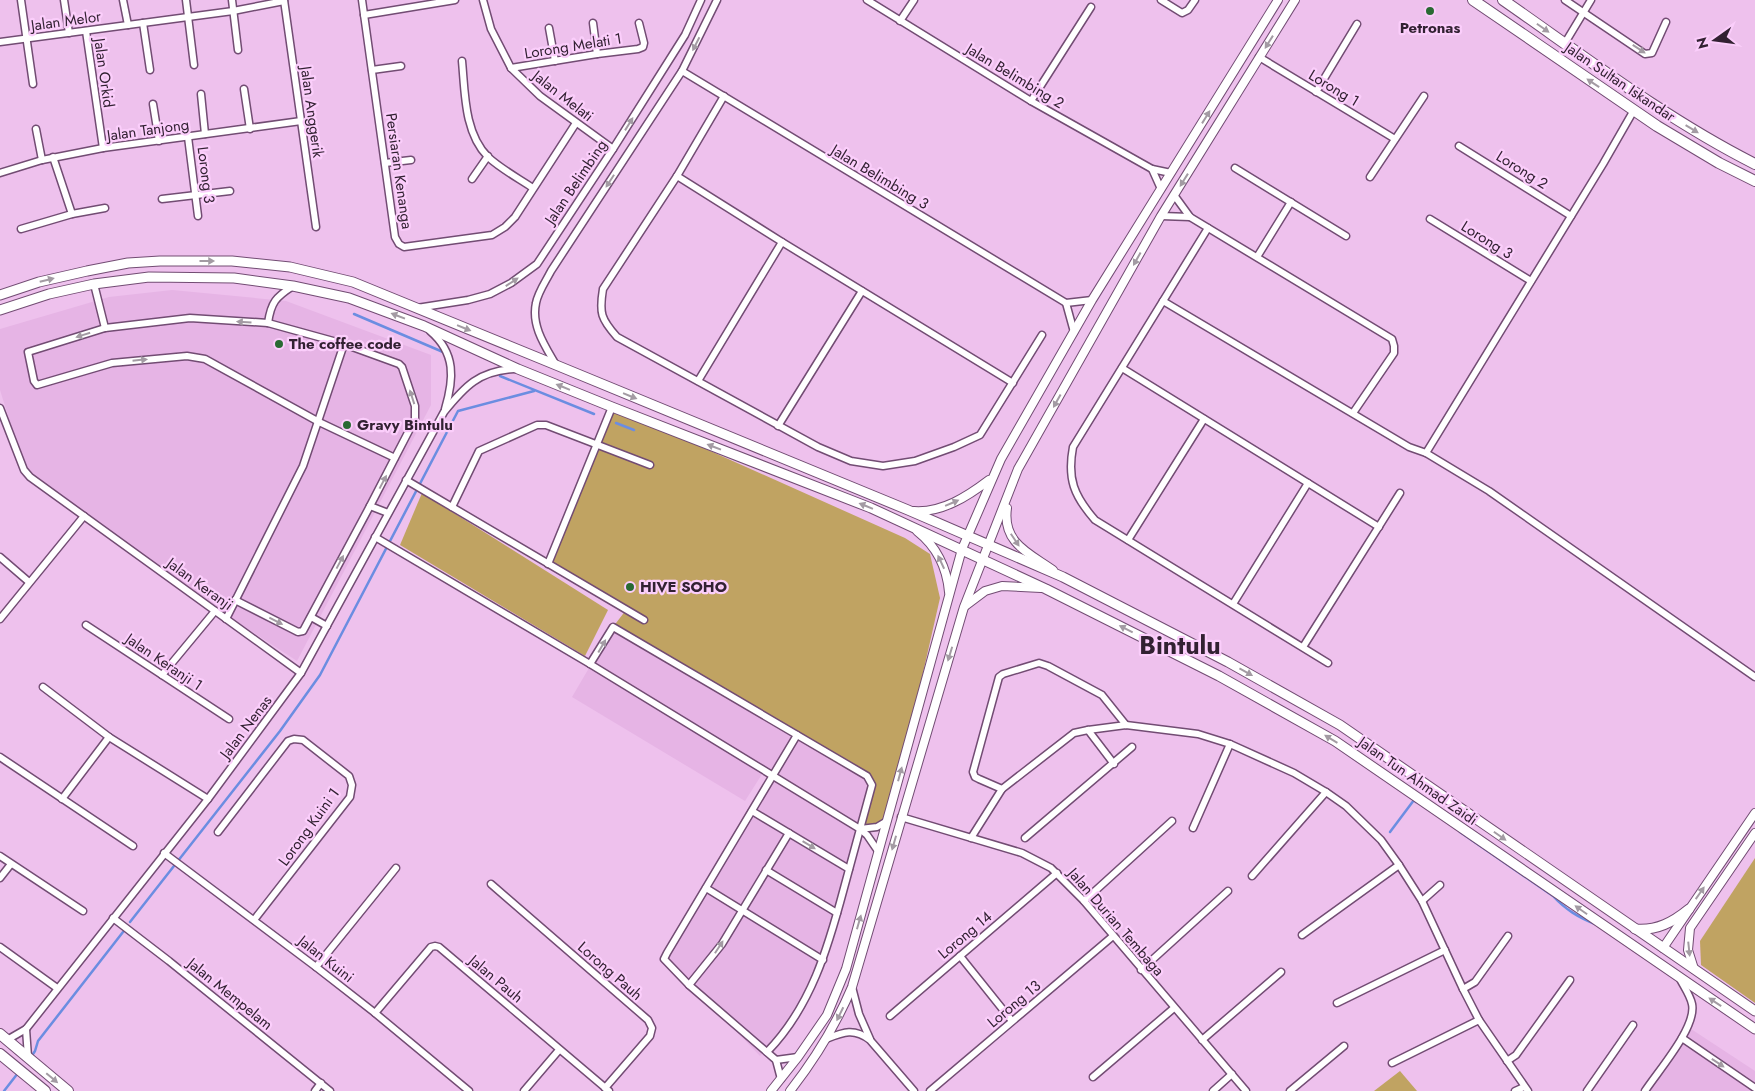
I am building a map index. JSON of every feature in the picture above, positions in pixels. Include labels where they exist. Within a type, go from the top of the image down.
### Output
[{"type":"main road","name":"Jalan Sultan Iskandar","points":[[1473,0],[1634,110],[1719,163],[1755,181]]},
{"type":"main road","name":"Jalan Sultan Iskandar","points":[[1503,0],[1630,90],[1688,127],[1755,164]]},
{"type":"main road","name":"Jalan Tun Ahmad Zaidi","points":[[0,295],[39,282],[87,270],[128,263],[232,261],[290,267],[352,282],[556,365],[908,510],[1063,577],[1228,662],[1340,725],[1755,1011]]},
{"type":"main road","name":"Jalan Tun Ahmad Zaidi","points":[[0,310],[49,294],[94,284],[149,277],[234,278],[294,286],[349,298],[424,326],[612,407],[871,508],[1046,589],[1219,676],[1335,741],[1755,1029]]},
{"type":"main road","points":[[1635,929],[1644,930],[1663,926],[1677,920],[1689,909]]},
{"type":"main road","points":[[3,1037],[68,1091]]},
{"type":"main road","points":[[0,1054],[45,1091]]},
{"type":"street","points":[[21,0],[33,84]]},
{"type":"street","points":[[64,0],[69,33]]},
{"type":"street","points":[[123,0],[128,25]]},
{"type":"street","points":[[186,0],[194,65]]},
{"type":"street","points":[[232,0],[238,50]]},
{"type":"street","name":"Jalan Melor","points":[[0,42],[233,11],[284,0]]},
{"type":"street","name":"Jalan Anggerik","points":[[284,0],[316,228]]},
{"type":"street","name":"Persiaran Kenanga","points":[[362,0],[395,238],[404,247],[492,235],[505,227],[515,217],[576,123]]},
{"type":"street","points":[[364,15],[454,0]]},
{"type":"street","name":"Jalan Melati","points":[[483,0],[491,29],[511,68],[540,96],[613,149]]},
{"type":"street","name":"Jalan Belimbing","points":[[416,308],[468,300],[490,294],[511,283],[537,264],[685,35],[701,0]]},
{"type":"street","name":"Jalan Belimbing","points":[[556,365],[540,338],[536,320],[536,303],[541,291],[551,271],[682,71],[717,0]]},
{"type":"street","name":"Jalan Belimbing 2","points":[[867,0],[1031,101],[1152,169],[1171,173]]},
{"type":"street","points":[[900,21],[914,0]]},
{"type":"street","points":[[1161,0],[1182,13],[1188,10],[1195,0]]},
{"type":"street","points":[[771,1091],[798,1057],[827,1015],[846,969],[962,549],[1000,459],[1092,300],[1278,0]]},
{"type":"street","points":[[790,1091],[803,1075],[826,1038],[839,1016],[852,987],[964,607],[1018,470],[1161,216],[1295,0]]},
{"type":"street","points":[[1565,0],[1645,54],[1652,53],[1666,22]]},
{"type":"street","points":[[1565,43],[1591,0]]},
{"type":"street","points":[[1031,101],[1091,7]]},
{"type":"street","points":[[143,23],[150,70]]},
{"type":"street","points":[[593,23],[597,54]]},
{"type":"street","name":"Lorong Melati 1","points":[[511,68],[638,49],[644,43],[640,23]]},
{"type":"street","points":[[1316,92],[1357,24]]},
{"type":"street","points":[[549,28],[555,61]]},
{"type":"street","name":"Jalan Orkid","points":[[86,31],[103,148]]},
{"type":"street","name":"Lorong 1","points":[[1259,57],[1395,139]]},
{"type":"street","points":[[462,61],[468,112],[471,127],[478,144],[488,156],[533,188]]},
{"type":"street","points":[[372,70],[401,66]]},
{"type":"street","name":"Jalan Belimbing 3","points":[[682,71],[1066,303]]},
{"type":"street","points":[[244,89],[250,128]]},
{"type":"street","points":[[201,94],[205,134]]},
{"type":"street","points":[[724,96],[677,176],[603,289],[600,306],[605,323],[617,337],[818,447],[851,461],[883,466],[915,461],[954,448],[980,435],[1042,335]]},
{"type":"street","points":[[1370,177],[1424,96]]},
{"type":"street","points":[[153,104],[159,141]]},
{"type":"street","points":[[1426,453],[1572,216],[1634,110]]},
{"type":"street","name":"Jalan Tanjong","points":[[0,173],[53,157],[103,148],[301,121]]},
{"type":"street","points":[[36,129],[42,160]]},
{"type":"street","name":"Lorong 3","points":[[188,137],[198,216]]},
{"type":"street","name":"Lorong 2","points":[[1459,146],[1572,216]]},
{"type":"street","points":[[472,179],[488,156]]},
{"type":"street","points":[[53,157],[72,214]]},
{"type":"street","points":[[385,163],[411,160]]},
{"type":"street","points":[[1235,168],[1346,236]]},
{"type":"street","points":[[1152,169],[1161,189]]},
{"type":"street","points":[[677,176],[1013,383]]},
{"type":"street","points":[[162,199],[230,191]]},
{"type":"street","points":[[1174,195],[1190,217],[1392,340],[1394,354],[1353,414]]},
{"type":"street","points":[[1257,257],[1291,202]]},
{"type":"street","points":[[21,229],[72,214],[105,208]]},
{"type":"street","points":[[1161,216],[1190,217]]},
{"type":"street","name":"Lorong 3","points":[[1430,219],[1531,281]]},
{"type":"street","points":[[1208,228],[1073,447],[1070,465],[1073,487],[1083,506],[1095,520],[1328,663]]},
{"type":"street","points":[[698,381],[782,242]]},
{"type":"street","points":[[94,284],[106,328]]},
{"type":"street","points":[[268,323],[270,308],[278,296],[294,286]]},
{"type":"street","points":[[778,426],[862,291]]},
{"type":"street","points":[[1074,332],[1066,303],[1092,300]]},
{"type":"street","points":[[1163,301],[1409,447],[1426,453],[1489,491],[1755,677]]},
{"type":"street","points":[[235,600],[298,632],[303,631],[396,458],[415,419],[416,413],[399,364],[344,344],[268,323],[190,318],[106,328],[28,352],[34,381],[37,384],[43,384],[112,363],[186,356],[205,359],[319,422],[396,458]]},
{"type":"street","name":"Jalan Nenas","points":[[424,326],[439,339],[451,364],[452,388],[444,412]]},
{"type":"street","points":[[226,619],[303,466],[344,344]]},
{"type":"street","name":"Jalan Nenas","points":[[3,1037],[26,1029],[208,799],[302,673],[444,412],[468,383],[500,369],[518,368]]},
{"type":"street","points":[[1122,368],[1379,527]]},
{"type":"street","points":[[548,564],[612,407]]},
{"type":"street","name":"Jalan Keranji","points":[[0,408],[24,470],[30,477],[302,673]]},
{"type":"street","points":[[1128,540],[1204,418]]},
{"type":"street","points":[[452,507],[479,451],[537,425],[546,425],[650,465]]},
{"type":"street","points":[[908,510],[921,512],[942,507],[972,493],[991,479]]},
{"type":"street","points":[[406,480],[644,620]]},
{"type":"street","points":[[1233,604],[1308,483]]},
{"type":"street","points":[[1303,647],[1400,493]]},
{"type":"street","points":[[1009,494],[1005,521],[1013,538],[1023,550],[1063,577]]},
{"type":"street","points":[[370,506],[388,514]]},
{"type":"street","points":[[0,619],[84,516]]},
{"type":"street","points":[[911,525],[935,550],[945,570],[949,590],[946,609]]},
{"type":"street","points":[[375,537],[590,664],[860,829],[867,835],[878,851]]},
{"type":"street","points":[[0,557],[29,582]]},
{"type":"street","points":[[964,607],[985,591],[1002,586],[1046,589]]},
{"type":"street","points":[[162,675],[215,611]]},
{"type":"street","points":[[311,617],[327,626]]},
{"type":"street","name":"Jalan Keranji 1","points":[[86,625],[228,719]]},
{"type":"street","points":[[590,664],[613,627],[867,776],[872,785],[823,960],[809,994],[792,1022],[767,1052]]},
{"type":"street","points":[[1002,789],[975,777],[973,772],[999,677],[1003,674],[1039,664],[1048,666],[1102,695],[1126,725]]},
{"type":"street","points":[[43,687],[109,737],[208,799]]},
{"type":"street","points":[[971,838],[1002,789],[1074,733],[1088,730],[1126,725],[1198,734],[1230,744],[1294,773],[1326,792],[1364,822],[1381,840],[1399,865],[1422,902],[1479,1020],[1526,1089],[1515,1091]]},
{"type":"street","points":[[1088,730],[1114,764]]},
{"type":"street","points":[[781,1079],[776,1060],[689,985],[665,962],[665,957],[797,735]]},
{"type":"street","points":[[62,799],[109,737]]},
{"type":"street","name":"Lorong Kuini 1","points":[[218,832],[288,741],[294,739],[303,740],[348,776],[352,785],[350,797],[254,920]]},
{"type":"street","points":[[1193,828],[1230,744]]},
{"type":"street","points":[[1026,838],[1132,747]]},
{"type":"street","points":[[0,757],[133,846]]},
{"type":"street","points":[[1252,876],[1326,792]]},
{"type":"street","points":[[752,811],[849,869]]},
{"type":"street","points":[[1663,948],[1755,813]]},
{"type":"street","name":"Jalan Durian Tembaga","points":[[901,817],[1022,853],[1057,873],[1084,901],[1246,1091]]},
{"type":"street","points":[[1742,833],[1755,819]]},
{"type":"street","points":[[860,829],[877,826],[887,821]]},
{"type":"street","points":[[1084,901],[1172,821]]},
{"type":"street","points":[[689,985],[715,954],[789,833]]},
{"type":"street","points":[[1694,969],[1688,950],[1690,928],[1755,833]]},
{"type":"street","name":"Jalan Kuini","points":[[164,853],[375,1013],[469,1091]]},
{"type":"street","points":[[0,856],[83,911]]},
{"type":"street","points":[[0,878],[11,864]]},
{"type":"street","points":[[1302,935],[1399,865]]},
{"type":"street","points":[[316,967],[396,868]]},
{"type":"street","points":[[766,870],[837,913]]},
{"type":"street","name":"Lorong 14","points":[[890,1016],[1057,873]]},
{"type":"street","name":"Lorong Pauh","points":[[491,884],[648,1020],[652,1028],[650,1036],[607,1089]]},
{"type":"street","points":[[1422,902],[1440,885]]},
{"type":"street","points":[[706,888],[823,960]]},
{"type":"street","points":[[1142,970],[1228,891]]},
{"type":"street","name":"Jalan Mempelam","points":[[113,918],[170,961],[330,1091]]},
{"type":"street","name":"Lorong 13","points":[[930,1091],[1113,936]]},
{"type":"street","points":[[1463,989],[1474,982],[1508,936]]},
{"type":"street","points":[[0,947],[57,988]]},
{"type":"street","name":"Jalan Pauh","points":[[375,1013],[431,947],[439,947],[607,1089]]},
{"type":"street","points":[[1336,1003],[1445,950]]},
{"type":"street","points":[[960,956],[1012,1021]]},
{"type":"street","points":[[1202,1040],[1281,972]]},
{"type":"street","points":[[1645,1091],[1682,1038],[1692,1020],[1692,1004],[1679,978]]},
{"type":"street","points":[[1507,1061],[1516,1055],[1570,980]]},
{"type":"street","points":[[852,987],[859,1014],[870,1040]]},
{"type":"street","points":[[1093,1077],[1174,1008]]},
{"type":"street","points":[[1392,1063],[1479,1020]]},
{"type":"street","points":[[1587,1091],[1633,1025]]},
{"type":"street","points":[[26,1029],[31,1060]]},
{"type":"street","points":[[826,1038],[855,1031],[863,1034],[914,1091]]},
{"type":"street","points":[[1682,1038],[1755,1088]]},
{"type":"street","points":[[1290,1091],[1344,1046]]},
{"type":"street","points":[[524,1091],[559,1050]]},
{"type":"street","points":[[776,1060],[798,1057]]},
{"type":"street","points":[[1213,1091],[1232,1074]]},
{"type":"street","points":[[314,1091],[321,1083]]},
{"type":"shaded area","points":[[172,290],[286,301],[431,355],[431,405],[297,661],[197,596],[26,473],[0,390],[0,329],[109,297]]},
{"type":"shaded area","points":[[612,407],[905,538],[930,554],[940,598],[900,774],[887,821],[860,829],[870,781],[613,627],[626,610],[548,564]]},
{"type":"shaded area","points":[[422,493],[608,610],[585,656],[400,545]]},
{"type":"shaded area","points":[[613,627],[870,781],[825,957],[792,1022],[760,1056],[665,957],[773,776],[764,771],[745,801],[572,697]]},
{"type":"shaded area","points":[[1755,858],[1755,1003],[1701,965],[1700,941]]},
{"type":"shaded area","points":[[1688,1027],[1755,1071],[1755,1091],[1644,1091]]},
{"type":"shaded area","points":[[1400,1071],[1417,1091],[1374,1091]]},
{"type":"waterway","points":[[354,314],[443,352]]},
{"type":"waterway","points":[[500,376],[594,414]]},
{"type":"waterway","points":[[130,922],[280,731],[320,675],[458,411],[534,391]]},
{"type":"waterway","points":[[616,423],[634,430]]},
{"type":"waterway","points":[[1390,832],[1414,800],[1416,802]]},
{"type":"waterway","points":[[1460,832],[1553,896],[1572,913],[1595,924]]},
{"type":"waterway","points":[[31,1057],[38,1041],[123,932]]},
{"type":"waterway","points":[[4,1091],[18,1073]]},
{"type":"place","name":"Petronas","points":[[1430,11]]},
{"type":"place","name":"The coffee code","points":[[279,344]]},
{"type":"place","name":"Gravy Bintulu","points":[[347,425]]},
{"type":"place","name":"HIVE SOHO","points":[[630,587]]},
{"type":"district","name":"Bintulu","points":[[1180,645]]}]
